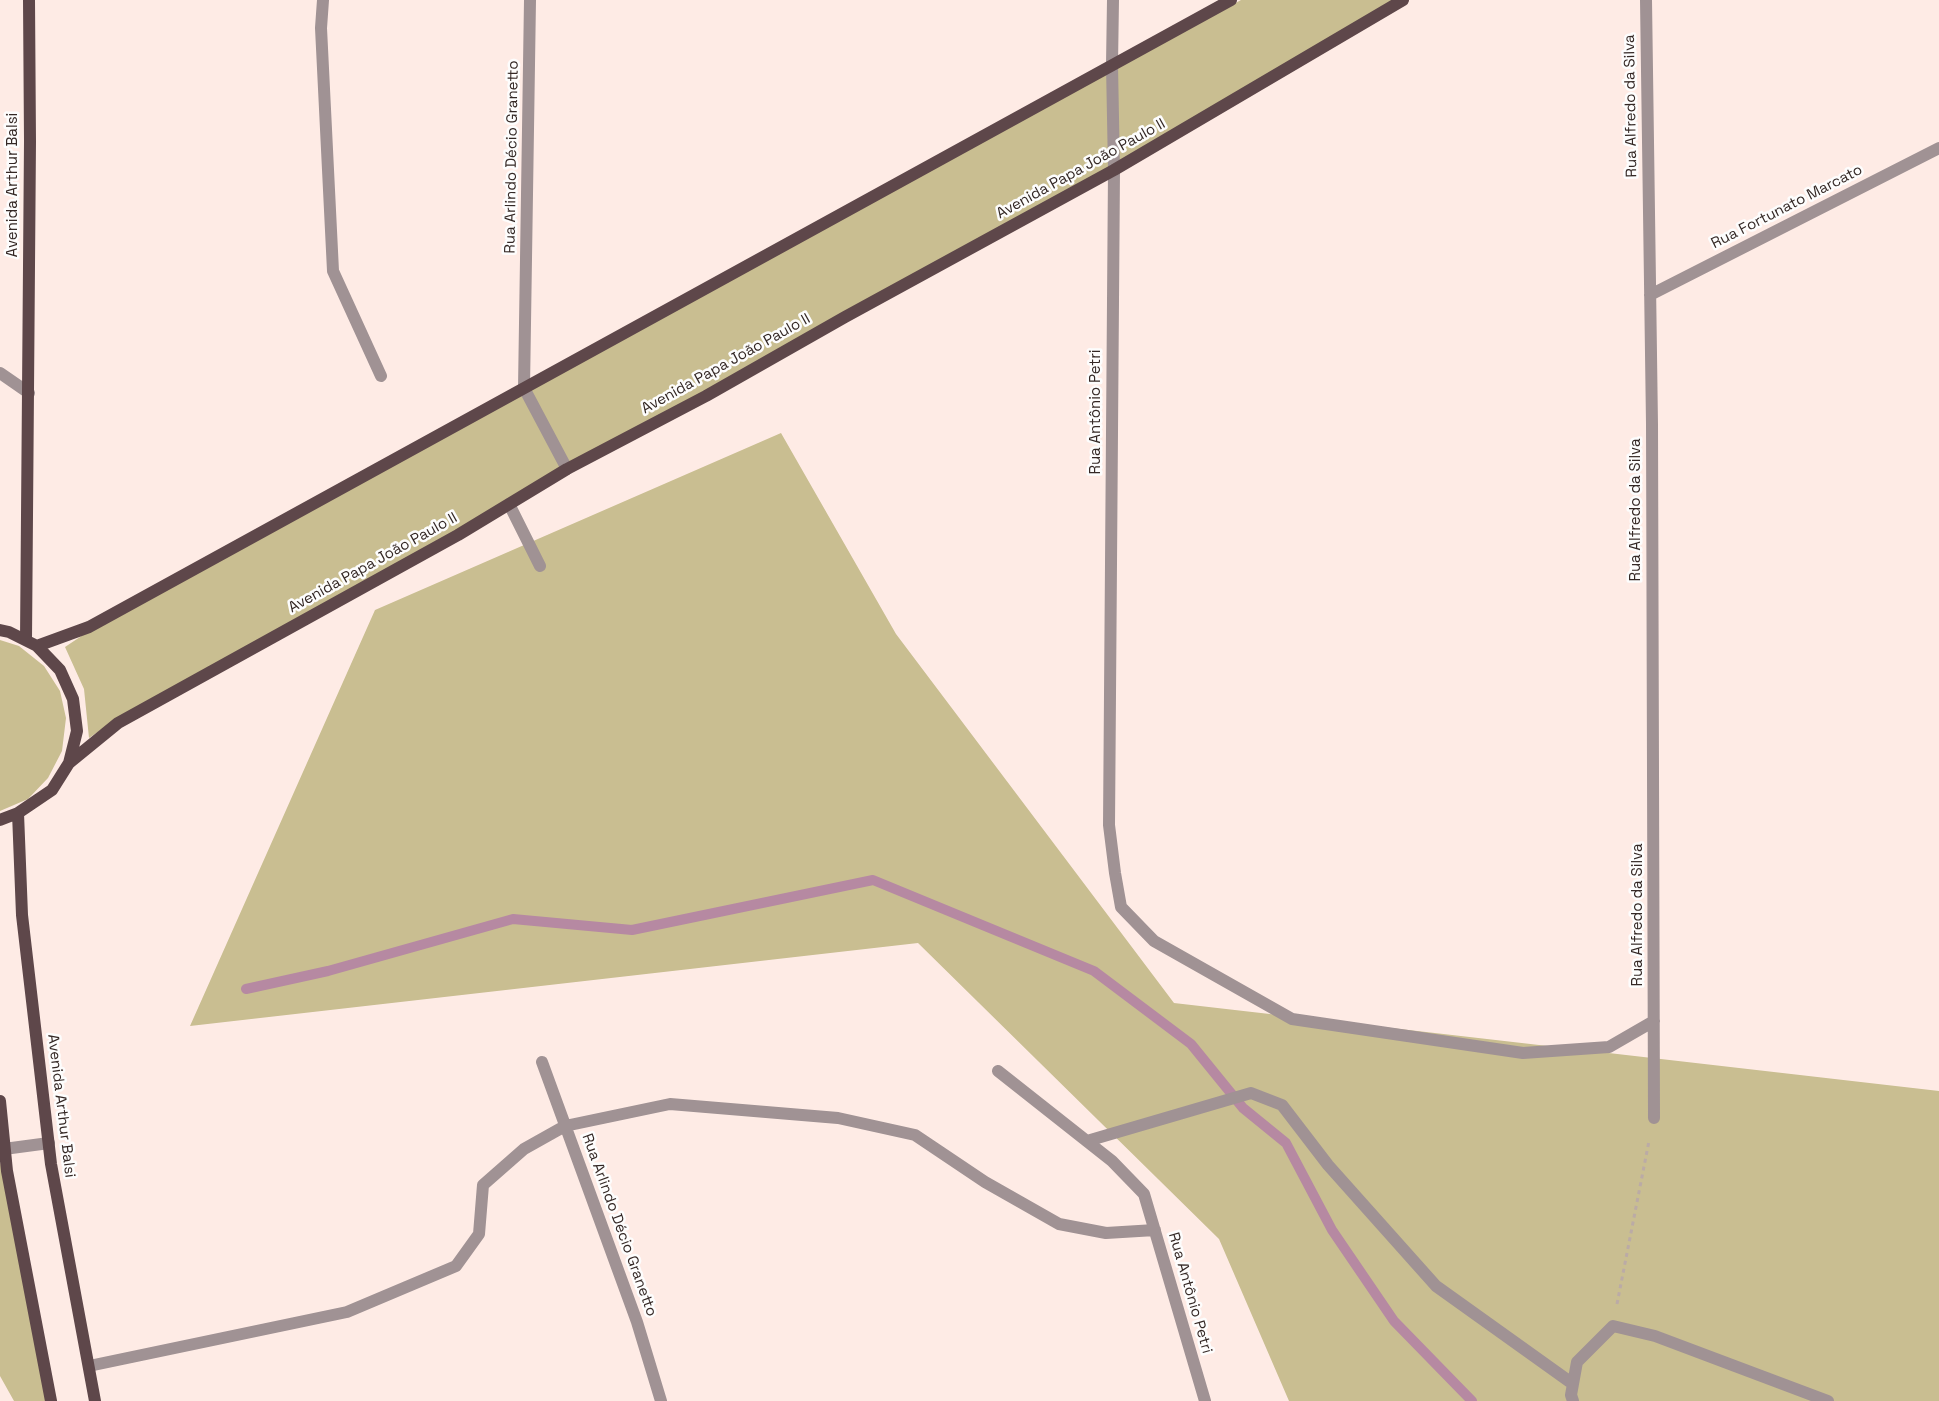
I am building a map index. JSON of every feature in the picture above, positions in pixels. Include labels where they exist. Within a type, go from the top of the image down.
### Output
[{"type":"main road","name":"Avenida Arthur Balsi","points":[[29,0],[28,393],[32,643]]},
{"type":"main road","points":[[32,643],[89,627],[1231,0]]},
{"type":"main road","name":"Avenida Papa João Paulo II","points":[[69,763],[118,723],[458,535],[567,468],[706,396],[844,317],[1114,170],[1403,0]]},
{"type":"main road","points":[[0,630],[32,643],[60,670],[73,699],[77,731],[69,763],[52,790],[18,813],[0,820]]},
{"type":"main road","name":"Avenida Arthur Balsi","points":[[18,813],[22,915],[51,1164],[95,1401]]},
{"type":"main road","points":[[0,1101],[2,1151],[51,1401]]},
{"type":"street","points":[[323,0],[321,28],[333,271],[381,376]]},
{"type":"street","name":"Rua Arlindo Décio Granetto","points":[[524,388],[530,0]]},
{"type":"street","name":"Rua Antônio Petri","points":[[1113,0],[1114,170],[1109,825],[1121,907],[1154,940],[1292,1019],[1523,1053],[1609,1047],[1654,1021]]},
{"type":"street","name":"Rua Alfredo da Silva","points":[[1646,0],[1650,295],[1654,1118]]},
{"type":"street","name":"Rua Fortunato Marcato","points":[[1650,295],[1939,148]]},
{"type":"street","points":[[0,373],[28,393]]},
{"type":"street","points":[[524,388],[567,468]]},
{"type":"street","points":[[509,504],[540,566]]},
{"type":"street","name":"Rua Arlindo Décio Granetto","points":[[542,1062],[637,1322],[661,1401]]},
{"type":"street","points":[[998,1071],[1087,1141],[1252,1093],[1282,1105],[1328,1165],[1436,1286],[1573,1384]]},
{"type":"street","points":[[89,1366],[347,1312],[456,1266],[479,1234],[483,1185],[524,1149],[565,1126],[670,1104],[838,1118],[915,1136],[984,1182],[1059,1224],[1106,1234],[1155,1230]]},
{"type":"street","name":"Rua Antônio Petri","points":[[1087,1141],[1112,1161],[1144,1194],[1205,1401]]},
{"type":"street","points":[[2,1151],[49,1144]]},
{"type":"street","points":[[1573,1401],[1571,1395],[1577,1362],[1613,1326],[1655,1336],[1828,1401]]},
{"type":"path","points":[[1613,1326],[1654,1118]]},
{"type":"shaded area","points":[[1241,0],[1396,0],[1117,164],[1116,69]]},
{"type":"shaded area","points":[[1107,73],[1111,168],[569,465],[529,390]]},
{"type":"shaded area","points":[[522,394],[563,467],[457,530],[115,720],[89,738],[84,689],[65,647],[89,631]]},
{"type":"shaded area","points":[[781,433],[896,634],[1174,1003],[1939,1091],[1939,1401],[1289,1401],[1219,1239],[918,943],[190,1026],[375,610]]},
{"type":"shaded area","points":[[0,640],[19,646],[44,666],[60,691],[66,718],[62,751],[48,778],[28,799],[0,811]]},
{"type":"shaded area","points":[[0,1161],[48,1401],[14,1401],[0,1376]]},
{"type":"waterway","points":[[246,989],[328,971],[513,919],[632,930],[873,880],[1094,971],[1191,1044],[1243,1108],[1286,1143],[1332,1230],[1394,1321],[1472,1401]]}]
